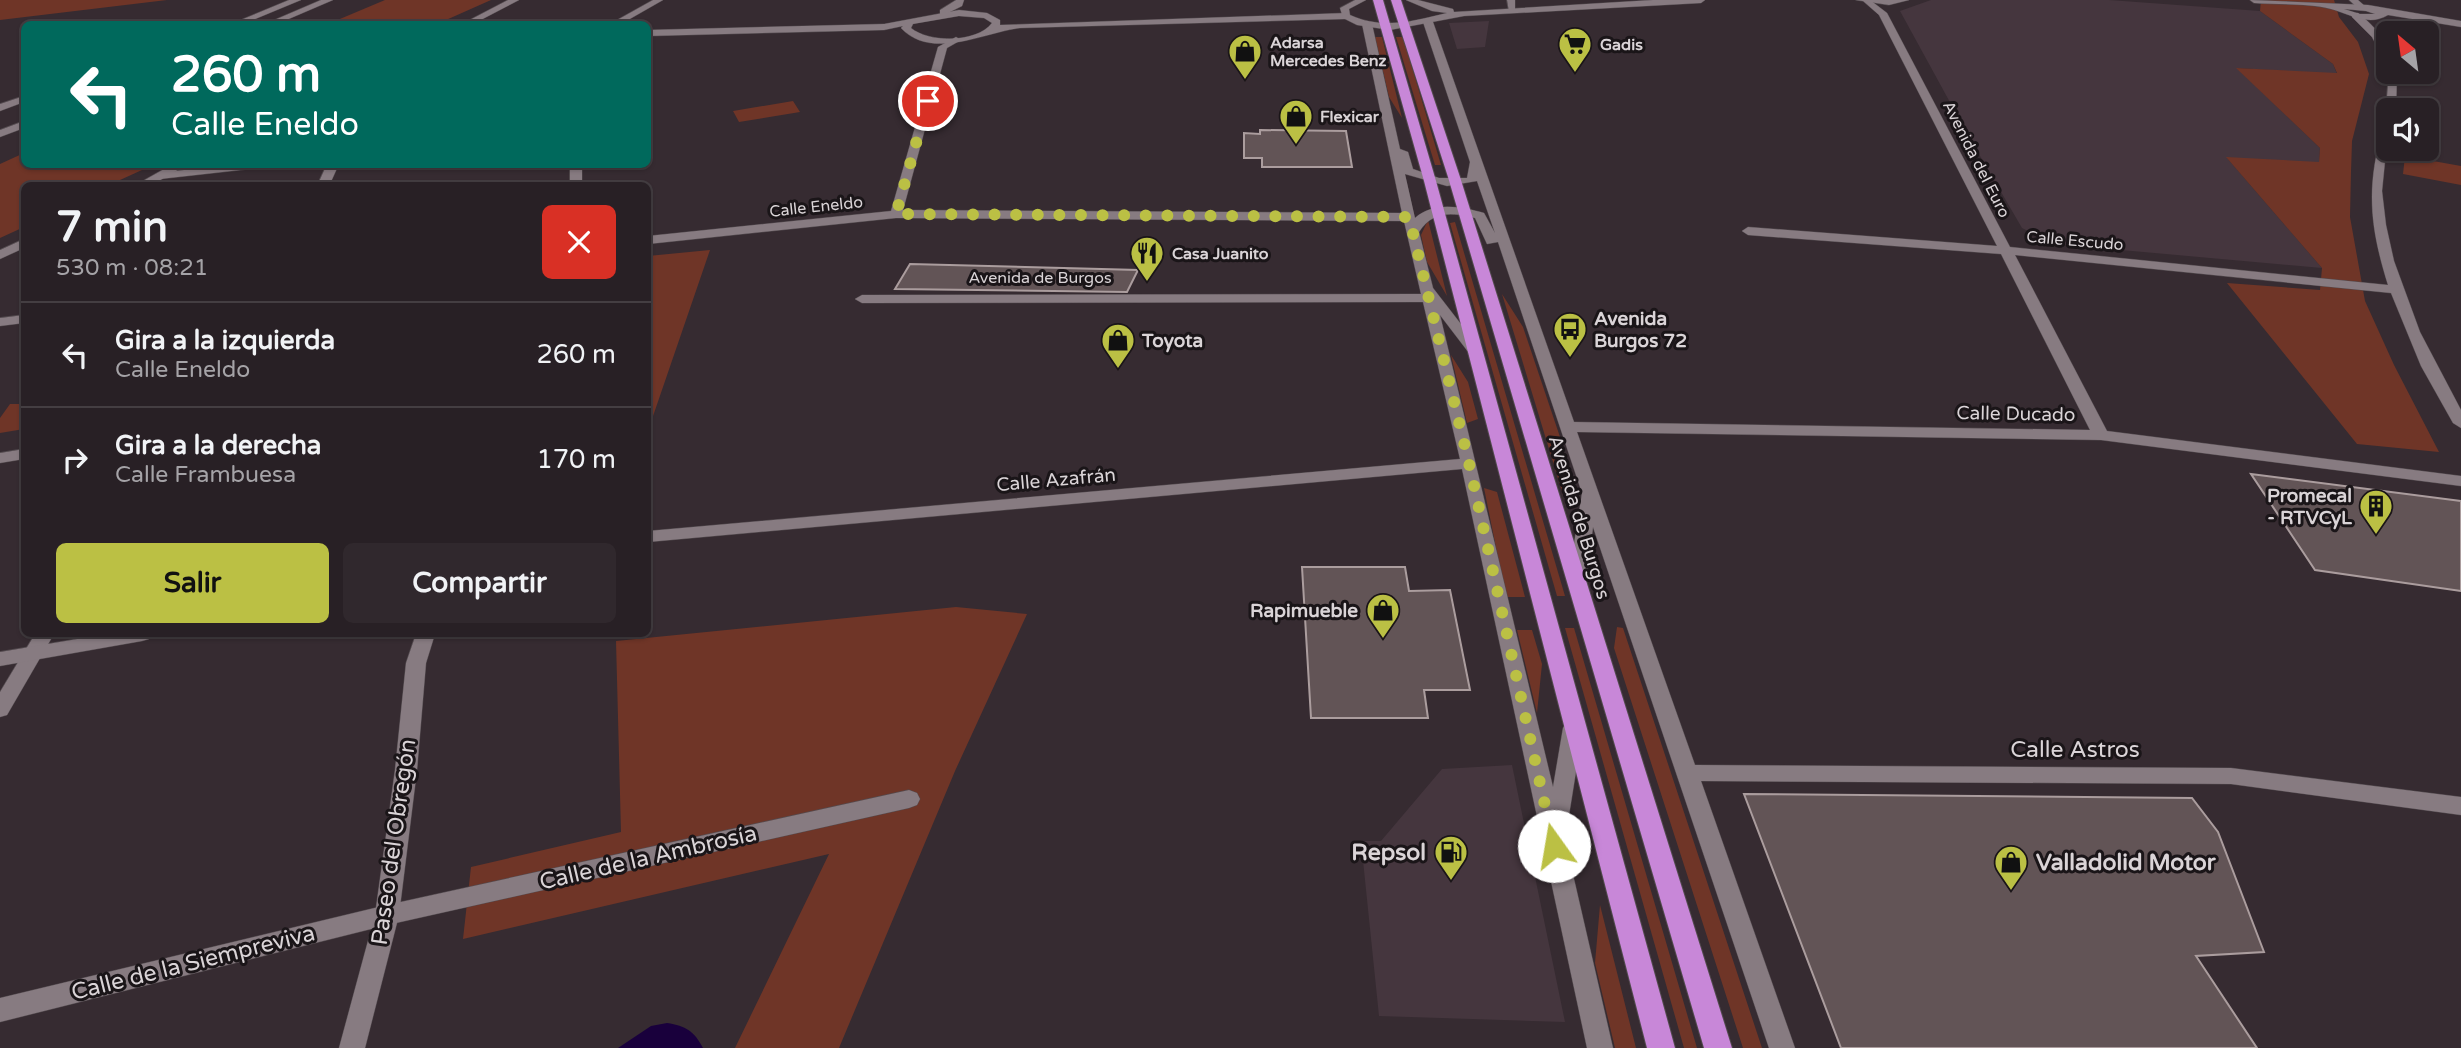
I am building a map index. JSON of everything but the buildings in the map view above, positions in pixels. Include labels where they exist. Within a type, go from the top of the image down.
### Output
[{"type":"highway","points":[[1378,0],[1430,181],[1661,1048]]},
{"type":"highway","name":"Avenida de Burgos","points":[[1396,0],[1457,184],[1718,1048]]},
{"type":"street","points":[[244,21],[297,0]]},
{"type":"street","points":[[278,21],[330,0]]},
{"type":"street","points":[[473,21],[515,0]]},
{"type":"street","points":[[620,21],[659,0]]},
{"type":"street","points":[[1346,16],[1344,8],[1361,0]]},
{"type":"street","points":[[1414,0],[1433,16]]},
{"type":"street","points":[[1511,0],[1512,10]]},
{"type":"street","points":[[908,27],[916,36],[939,43],[982,35],[996,25],[1346,16],[1367,24],[1405,27],[1433,16],[1464,13],[1701,0]]},
{"type":"street","points":[[1860,0],[1885,6],[1905,0]]},
{"type":"street","points":[[2254,0],[2339,9],[2355,6],[2377,21]]},
{"type":"street","points":[[943,12],[960,2],[967,11]]},
{"type":"street","name":"Avenida del Euro","points":[[1885,6],[2101,435]]},
{"type":"street","points":[[2355,6],[2376,18],[2416,17],[2461,24]]},
{"type":"street","points":[[651,33],[908,27],[926,15],[967,11],[985,14],[996,25]]},
{"type":"street","name":"Avenida de Burgos","points":[[1433,16],[1447,81],[1783,1048]]},
{"type":"street","points":[[1367,24],[1600,1048]]},
{"type":"street","points":[[896,214],[939,43]]},
{"type":"street","points":[[1436,120],[1447,115],[1447,81]]},
{"type":"street","points":[[0,108],[21,100]]},
{"type":"street","points":[[1386,116],[1409,171],[1430,181],[1457,184],[1472,180],[1476,162]]},
{"type":"street","points":[[0,134],[21,125]]},
{"type":"street","points":[[2378,161],[2378,201],[2384,244],[2398,290],[2418,346],[2461,423]]},
{"type":"street","points":[[149,182],[175,168]]},
{"type":"street","points":[[160,176],[232,168]]},
{"type":"street","points":[[1411,224],[1438,212],[1465,211],[1480,216],[1505,280],[1522,300]]},
{"type":"street","name":"Calle Eneldo","points":[[651,240],[896,214],[1411,224]]},
{"type":"street","name":"Calle Escudo","points":[[1748,231],[1834,235],[2398,290]]},
{"type":"street","points":[[0,256],[21,245]]},
{"type":"street","points":[[1427,292],[1474,350]]},
{"type":"street","name":"Avenida de Burgos","points":[[862,299],[1427,292]]},
{"type":"street","points":[[0,322],[21,319]]},
{"type":"street","name":"Calle Ducado","points":[[1567,428],[2101,435],[2461,481]]},
{"type":"street","points":[[0,458],[21,454]]},
{"type":"street","name":"Calle Azafrán","points":[[651,537],[1469,463]]},
{"type":"street","points":[[1576,585],[1589,492]]},
{"type":"street","points":[[0,710],[42,637]]},
{"type":"street","points":[[0,659],[125,637]]},
{"type":"street","name":"Paseo del Obregón","points":[[352,1048],[387,915],[406,770],[416,663],[424,637]]},
{"type":"street","points":[[1554,846],[1574,724]]},
{"type":"street","name":"Calle Astros","points":[[1687,773],[2231,776],[2461,806]]},
{"type":"street","name":"Calle de la Ambrosía","points":[[387,915],[909,799]]},
{"type":"street","name":"Calle de la Siempreviva","points":[[0,1010],[387,915]]},
{"type":"shaded area","points":[[0,0],[167,0],[0,20]]},
{"type":"shaded area","points":[[385,0],[491,0],[444,21],[335,21]]},
{"type":"shaded area","points":[[1931,0],[2109,0],[2260,11],[2333,64],[2337,74],[2237,68],[2320,148],[2319,163],[2227,158],[2322,268],[2054,244],[2022,228],[1900,11]]},
{"type":"shaded area","points":[[2261,0],[2334,0],[2339,17],[2358,42],[2369,74],[2352,141],[2350,217],[2365,301],[2394,365],[2439,452],[2357,444],[2227,283],[2320,290],[2322,268],[2226,157],[2319,162],[2320,148],[2236,68],[2337,73],[2333,64],[2260,11]]},
{"type":"shaded area","points":[[1489,21],[1485,47],[1457,49],[1449,23]]},
{"type":"shaded area","points":[[1375,37],[1382,37],[1402,118],[1389,97]]},
{"type":"shaded area","points":[[1396,37],[1403,37],[1441,165],[1435,165]]},
{"type":"shaded area","points":[[793,101],[800,112],[739,122],[733,111]]},
{"type":"shaded area","points":[[21,154],[21,168],[146,168],[116,182],[21,182],[21,228],[0,238],[0,164]]},
{"type":"shaded area","points":[[2404,161],[2433,161],[2461,166],[2461,185],[2403,174]]},
{"type":"shaded area","points":[[1428,220],[1447,296],[1427,262],[1421,235]]},
{"type":"shaded area","points":[[1455,222],[1565,596],[1557,596],[1450,223]]},
{"type":"shaded area","points":[[710,250],[651,420],[651,256]]},
{"type":"shaded area","points":[[1502,294],[1523,327],[1560,437],[1563,495]]},
{"type":"shaded area","points":[[1451,355],[1468,382],[1478,419],[1467,423]]},
{"type":"shaded area","points":[[10,404],[21,404],[21,430],[0,433],[0,418]]},
{"type":"shaded area","points":[[1484,488],[1497,492],[1525,597],[1506,597]]},
{"type":"shaded area","points":[[956,607],[1027,614],[955,771],[839,1048],[735,1048],[829,854],[463,939],[471,867],[621,832],[616,641]]},
{"type":"shaded area","points":[[1617,627],[1623,628],[1762,1048],[1743,1048],[1614,648]]},
{"type":"shaded area","points":[[1565,628],[1574,628],[1697,1048],[1684,1048]]},
{"type":"shaded area","points":[[1517,630],[1532,630],[1542,664],[1537,713]]},
{"type":"shaded area","name":"Repsol","points":[[1512,765],[1565,1022],[1379,1016],[1361,841],[1381,841],[1442,769]]},
{"type":"shaded area","points":[[1600,905],[1636,1048],[1615,1048],[1595,963]]},
{"type":"shaded area","points":[[667,1023],[689,1030],[703,1048],[618,1048],[651,1026]]},
{"type":"place","name":"Gadis","points":[[1575,74]]},
{"type":"place","name":"Adarsa Mercedes Benz","points":[[1245,81]]},
{"type":"place","name":"Flexicar","points":[[1296,146]]},
{"type":"place","name":"Casa Juanito","points":[[1147,283]]},
{"type":"place","name":"Avenida Burgos 72","points":[[1570,359]]},
{"type":"place","name":"Toyota","points":[[1118,370]]},
{"type":"place","name":"Promecal - RTVCyL","points":[[2376,536]]},
{"type":"place","name":"Rapimueble","points":[[1383,640]]},
{"type":"place","name":"Repsol","points":[[1451,882]]},
{"type":"place","name":"Valladolid Motor","points":[[2011,892]]},
{"type":"route","points":[[928,101],[896,214],[1409,217],[1469,463],[1554,846]]}]
